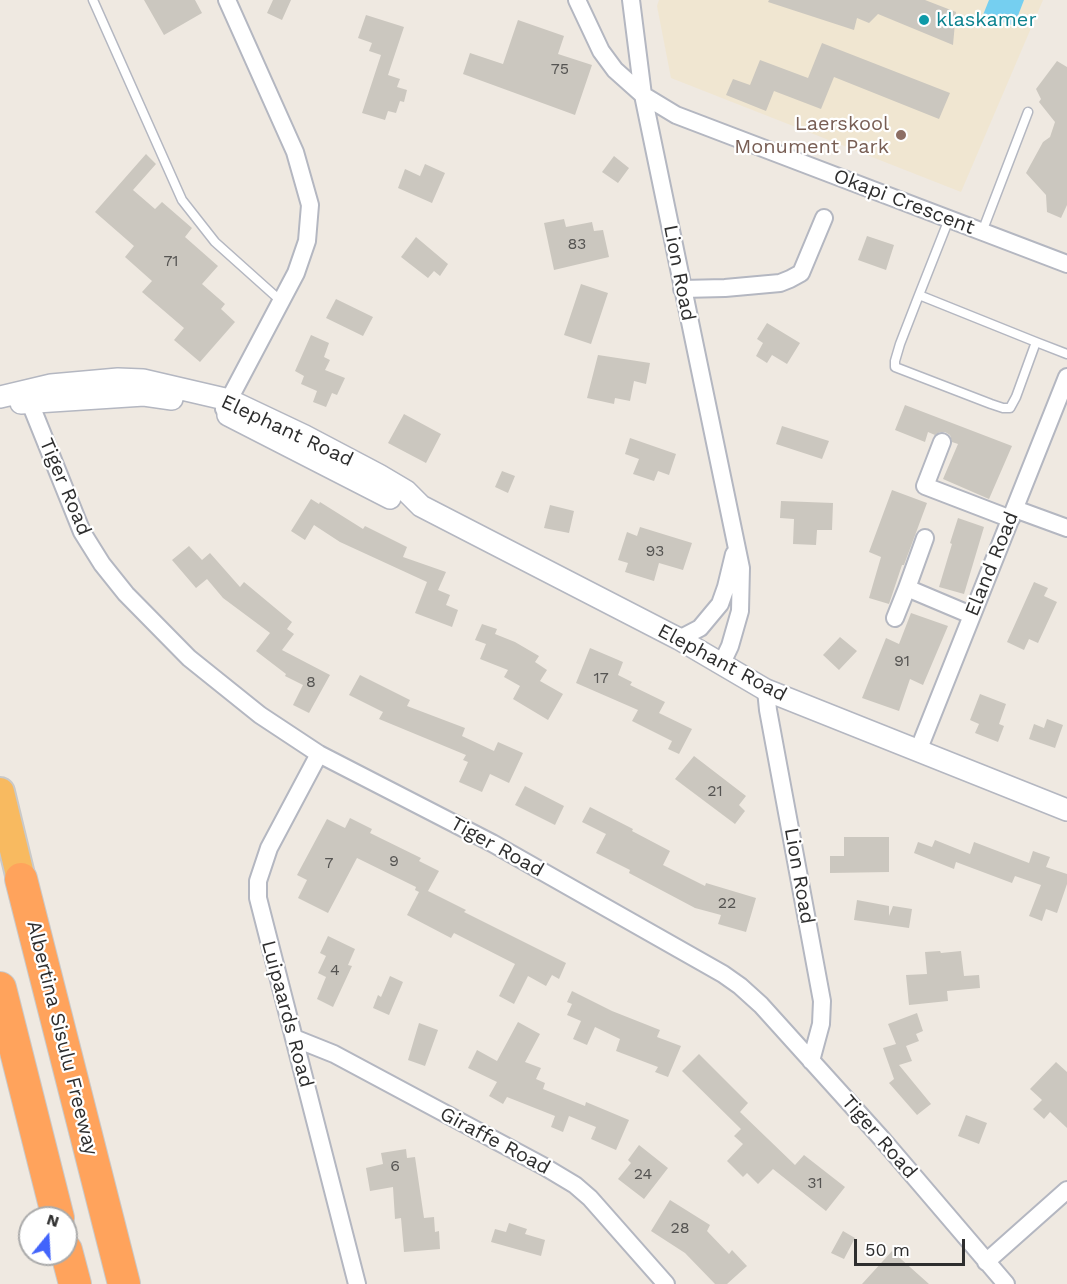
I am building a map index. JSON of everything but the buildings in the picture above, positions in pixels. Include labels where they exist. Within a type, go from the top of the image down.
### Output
[{"type":"highway","name":"Albertina Sisulu Freeway","points":[[0,792],[124,1284]]},
{"type":"highway","points":[[0,988],[55,1206]]},
{"type":"highway","points":[[70,1266],[75,1284]]},
{"type":"street","points":[[225,406],[296,273],[307,242],[310,205],[291,141],[226,0]]},
{"type":"street","name":"Okapi Crescent","points":[[577,0],[601,51],[615,70],[643,95],[676,115],[1067,264]]},
{"type":"street","name":"Lion Road","points":[[631,0],[643,95],[741,568],[741,600],[730,646],[722,663]]},
{"type":"street","points":[[682,289],[780,283],[790,279],[801,273],[824,218]]},
{"type":"street","name":"Eland Road","points":[[918,751],[1067,377]]},
{"type":"street","name":"Elephant Road","points":[[0,397],[144,395],[225,406],[375,482],[404,504],[421,506],[679,639],[766,690],[1067,810]]},
{"type":"street","name":"Elephant Road","points":[[0,408],[27,396]]},
{"type":"street","name":"Tiger Road","points":[[27,396],[82,532],[102,564],[126,594],[189,658],[260,715],[319,754],[492,843],[723,974],[752,995],[882,1139],[1006,1284]]},
{"type":"street","points":[[942,442],[925,486],[1013,514],[1067,528]]},
{"type":"street","points":[[895,618],[925,538]]},
{"type":"street","name":"Lion Road","points":[[679,639],[700,628],[720,604],[736,544]]},
{"type":"street","points":[[907,588],[971,615]]},
{"type":"street","name":"Lion Road","points":[[766,690],[822,1002],[821,1024],[811,1061]]},
{"type":"street","name":"Luipaards Road","points":[[319,754],[269,848],[258,881],[258,897],[357,1284]]},
{"type":"street","name":"Giraffe Road","points":[[294,1038],[334,1054],[575,1185],[590,1198],[666,1284]]},
{"type":"street","points":[[986,1262],[1067,1190]]},
{"type":"lane","points":[[93,0],[182,200],[215,242],[282,303]]},
{"type":"lane","points":[[982,231],[1028,112]]},
{"type":"lane","points":[[949,219],[919,295],[895,361],[895,367],[997,406],[1010,408],[1016,398],[1036,342]]},
{"type":"lane","points":[[919,295],[1067,354]]},
{"type":"shaded area","name":"Laerskool Monument Park","points":[[659,0],[1043,0],[961,192],[671,78],[657,6]]},
{"type":"water","points":[[989,0],[1024,0],[1014,26],[983,15]]},
{"type":"place","name":"klaskamer","points":[[924,20]]},
{"type":"place","name":"Laerskool Monument Park","points":[[901,135]]}]
